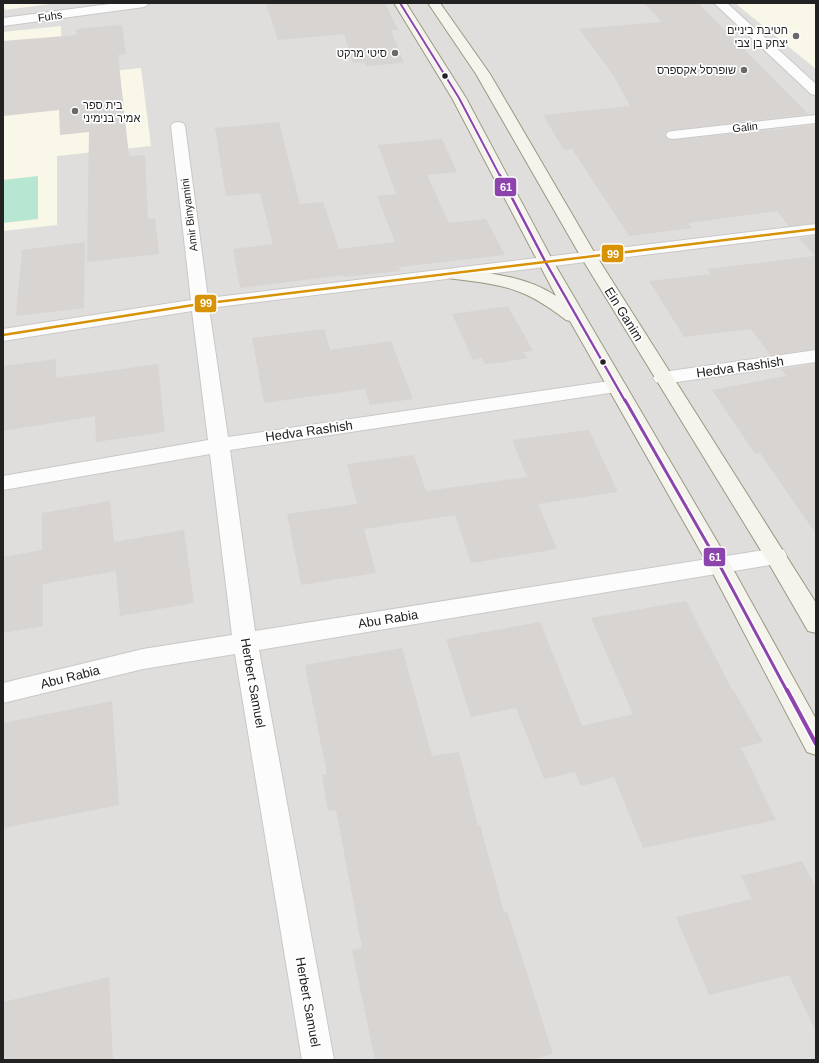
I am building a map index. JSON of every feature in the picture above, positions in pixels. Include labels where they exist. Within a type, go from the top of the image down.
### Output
[{"type":"street","name":"Fuhs","points":[[3,22],[144,3]]},
{"type":"street","points":[[400,3],[459,98],[546,263],[720,566],[816,744]]},
{"type":"street","name":"Ein Ganim","points":[[434,3],[483,74],[589,257],[663,378],[776,556],[816,624]]},
{"type":"street","points":[[720,3],[816,90]]},
{"type":"street","name":"Galin","points":[[673,135],[816,119]]},
{"type":"street","name":"Amir Binyamini","points":[[178,126],[200,304]]},
{"type":"street","points":[[3,335],[200,304],[816,229]]},
{"type":"street","points":[[455,274],[495,279],[531,289],[554,301],[578,320]]},
{"type":"street","name":"Herbert Samuel","points":[[200,304],[246,642],[318,1060]]},
{"type":"street","name":"Hedva Rashish","points":[[663,378],[816,356]]},
{"type":"street","name":"Hedva Rashish","points":[[3,483],[219,445],[616,386]]},
{"type":"street","name":"Abu Rabia","points":[[3,693],[144,659],[776,556]]},
{"type":"shaded area","points":[[3,3],[816,3],[816,1060],[3,1060]]},
{"type":"shaded area","points":[[3,3],[57,3],[5,10]]},
{"type":"shaded area","name":"חטיבת ביניים יצחק בן צבי","points":[[735,3],[816,3],[816,69]]},
{"type":"shaded area","name":"בית ספר אמיר בנימיני","points":[[61,26],[63,76],[141,68],[151,146],[57,156],[57,225],[3,231],[3,32]]},
{"type":"green space","points":[[38,176],[38,219],[3,223],[3,180]]},
{"type":"building","points":[[385,3],[398,30],[391,30],[404,63],[366,66],[364,62],[353,63],[344,34],[278,40],[266,4]]},
{"type":"building","points":[[644,3],[698,3],[808,114],[673,130],[668,131],[665,134],[667,139],[673,140],[816,125],[816,223],[789,226],[777,211],[688,223],[692,228],[629,236],[572,149],[564,150],[543,115],[630,106],[612,73],[579,29],[662,22]]},
{"type":"building","points":[[122,25],[126,54],[118,55],[129,156],[145,155],[148,219],[155,218],[159,254],[87,262],[89,132],[60,135],[59,110],[3,116],[3,41],[77,35],[76,29]]},
{"type":"building","points":[[279,122],[300,204],[323,202],[339,249],[395,242],[377,196],[396,194],[378,145],[442,139],[457,172],[427,175],[449,223],[486,219],[505,255],[399,267],[401,271],[345,277],[344,275],[240,288],[233,249],[273,244],[260,193],[226,196],[215,128]]},
{"type":"building","points":[[816,236],[816,349],[770,355],[751,329],[684,337],[649,281],[711,274],[707,269],[815,256],[799,238]]},
{"type":"building","points":[[85,242],[84,308],[16,316],[22,250]]},
{"type":"building","points":[[508,306],[533,351],[523,352],[527,358],[498,363],[485,364],[482,358],[473,360],[452,314]]},
{"type":"building","points":[[324,329],[330,350],[391,341],[413,399],[370,405],[365,389],[264,403],[252,338]]},
{"type":"building","points":[[56,359],[56,378],[158,364],[165,432],[96,442],[95,416],[3,431],[3,366]]},
{"type":"building","points":[[816,364],[816,534],[760,453],[755,454],[712,390],[786,376],[781,369]]},
{"type":"building","points":[[589,430],[618,492],[538,504],[557,549],[471,563],[455,515],[364,529],[376,573],[301,585],[287,514],[357,504],[347,464],[414,455],[426,491],[527,477],[512,440]]},
{"type":"building","points":[[110,501],[114,542],[184,530],[194,603],[120,616],[116,571],[43,584],[43,626],[3,633],[3,557],[42,550],[42,513]]},
{"type":"building","points":[[686,601],[733,691],[763,742],[741,748],[776,820],[643,848],[614,777],[581,786],[575,772],[544,779],[516,708],[471,717],[446,639],[540,622],[582,726],[633,714],[591,618]]},
{"type":"building","points":[[402,648],[432,756],[459,752],[478,826],[480,825],[504,912],[507,911],[553,1054],[530,1060],[375,1060],[352,950],[362,948],[336,810],[328,811],[322,775],[327,774],[305,665]]},
{"type":"building","points":[[112,701],[119,805],[3,828],[3,723]]},
{"type":"building","points":[[802,861],[816,887],[816,1032],[789,975],[709,995],[676,917],[752,899],[741,876]]},
{"type":"building","points":[[109,977],[113,1060],[3,1060],[3,1002]]},
{"type":"transit line","name":"61","points":[[400,3],[459,98],[546,263],[720,566],[816,744]]},
{"type":"transit line","name":"99","points":[[3,335],[200,304],[816,229]]},
{"type":"place","name":"חטיבת ביניים יצחק בן צבי","points":[[796,36]]},
{"type":"place","name":"סיטי מרקט","points":[[395,53]]},
{"type":"place","name":"שופרסל אקספרס","points":[[744,70]]},
{"type":"place","name":"בית ספר אמיר בנימיני","points":[[75,111]]}]
